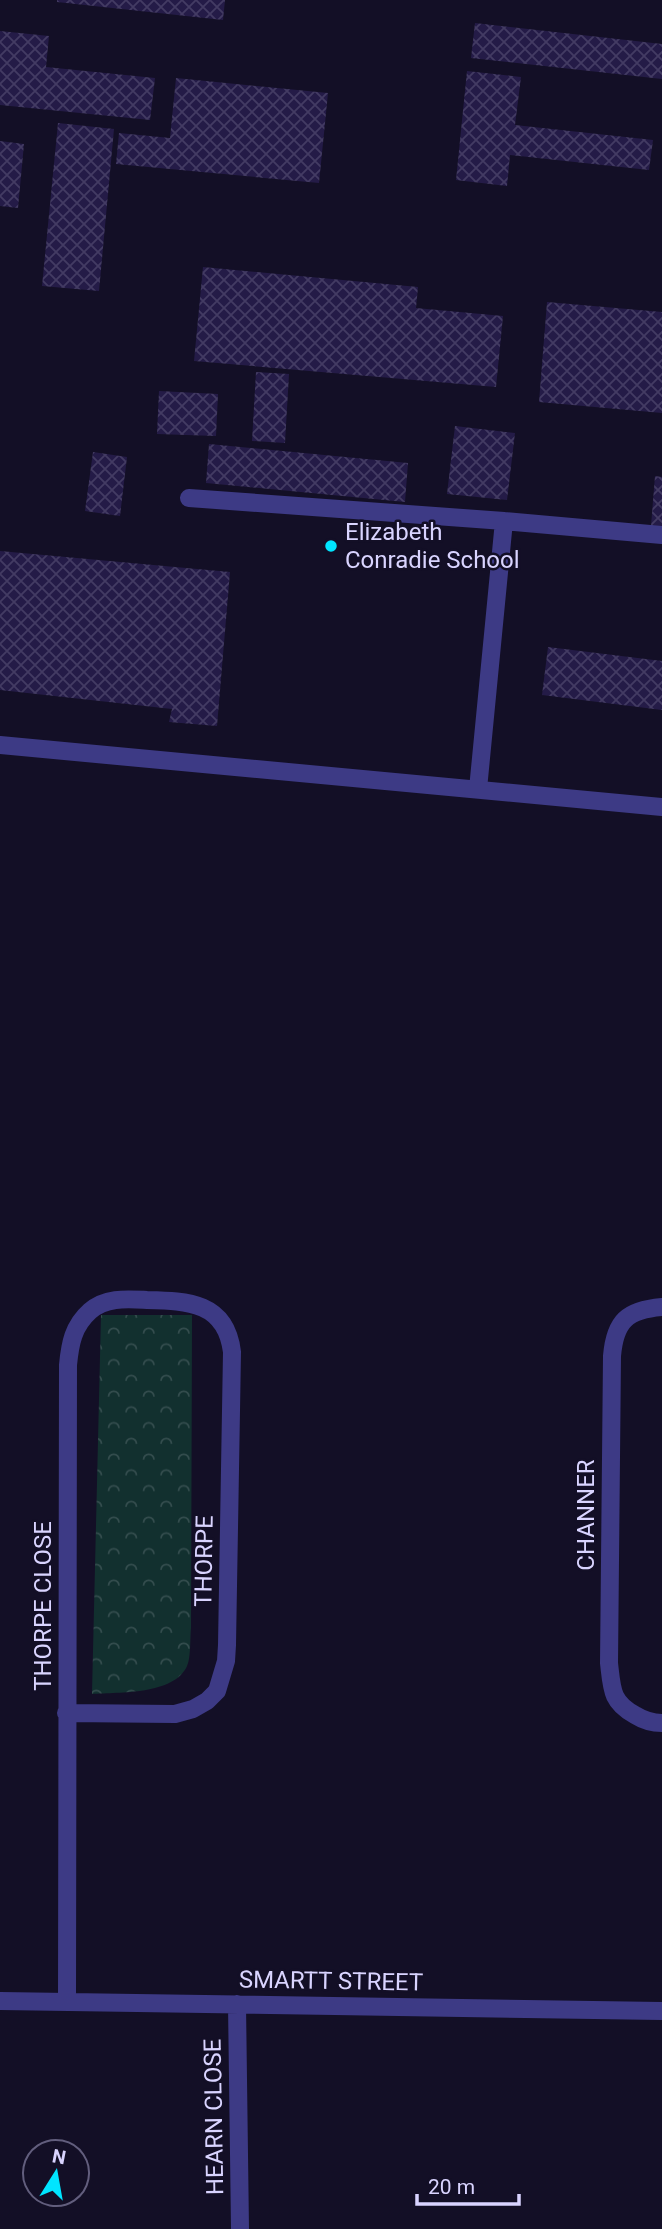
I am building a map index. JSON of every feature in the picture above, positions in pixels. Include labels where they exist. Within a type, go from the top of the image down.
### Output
[{"type":"street","points":[[189,498],[662,535]]},
{"type":"street","points":[[478,789],[504,521]]},
{"type":"street","points":[[0,744],[662,807]]},
{"type":"street","name":"THORPE CLOSE","points":[[67,2001],[68,1365],[71,1342],[81,1321],[103,1302],[116,1299],[181,1300]]},
{"type":"street","name":"THORPE","points":[[66,1713],[175,1714],[193,1709],[207,1701],[217,1691],[222,1680],[227,1645],[233,1352],[226,1329],[219,1319],[209,1310],[181,1300]]},
{"type":"street","name":"CHANNER","points":[[662,1307],[638,1310],[627,1317],[618,1327],[614,1338],[609,1663],[615,1700],[623,1709],[640,1718],[662,1723]]},
{"type":"street","name":"SMARTT STREET","points":[[0,2001],[662,2011]]},
{"type":"street","name":"HEARN CLOSE","points":[[237,2004],[240,2229]]},
{"type":"green space","points":[[101,1315],[192,1315],[191,1628],[187,1666],[170,1682],[145,1690],[92,1694]]},
{"type":"building","points":[[57,0],[225,0],[223,20]]},
{"type":"building","points":[[475,23],[662,44],[662,79],[471,58]]},
{"type":"building","points":[[0,31],[49,36],[46,67],[155,78],[150,120],[0,105]]},
{"type":"building","points":[[467,71],[521,77],[515,125],[653,140],[649,170],[510,155],[507,186],[456,180]]},
{"type":"building","points":[[176,78],[328,93],[319,183],[116,164],[119,133],[170,138]]},
{"type":"building","points":[[58,123],[114,129],[99,291],[42,286]]},
{"type":"building","points":[[0,141],[24,144],[18,208],[0,206]]},
{"type":"building","points":[[203,267],[418,287],[416,308],[503,316],[496,387],[194,361]]},
{"type":"building","points":[[547,302],[662,312],[662,413],[539,402]]},
{"type":"building","points":[[256,372],[289,374],[285,443],[252,441]]},
{"type":"building","points":[[159,391],[218,394],[216,436],[157,434]]},
{"type":"building","points":[[455,426],[515,433],[507,500],[447,494]]},
{"type":"building","points":[[209,444],[408,463],[405,502],[206,483]]},
{"type":"building","points":[[93,452],[127,457],[120,516],[85,511]]},
{"type":"building","points":[[655,476],[662,477],[662,527],[651,526]]},
{"type":"building","points":[[0,551],[230,572],[217,726],[169,722],[172,709],[0,690]]},
{"type":"building","points":[[548,647],[662,661],[662,710],[542,695]]},
{"type":"place","name":"Elizabeth Conradie School","points":[[331,546]]}]
